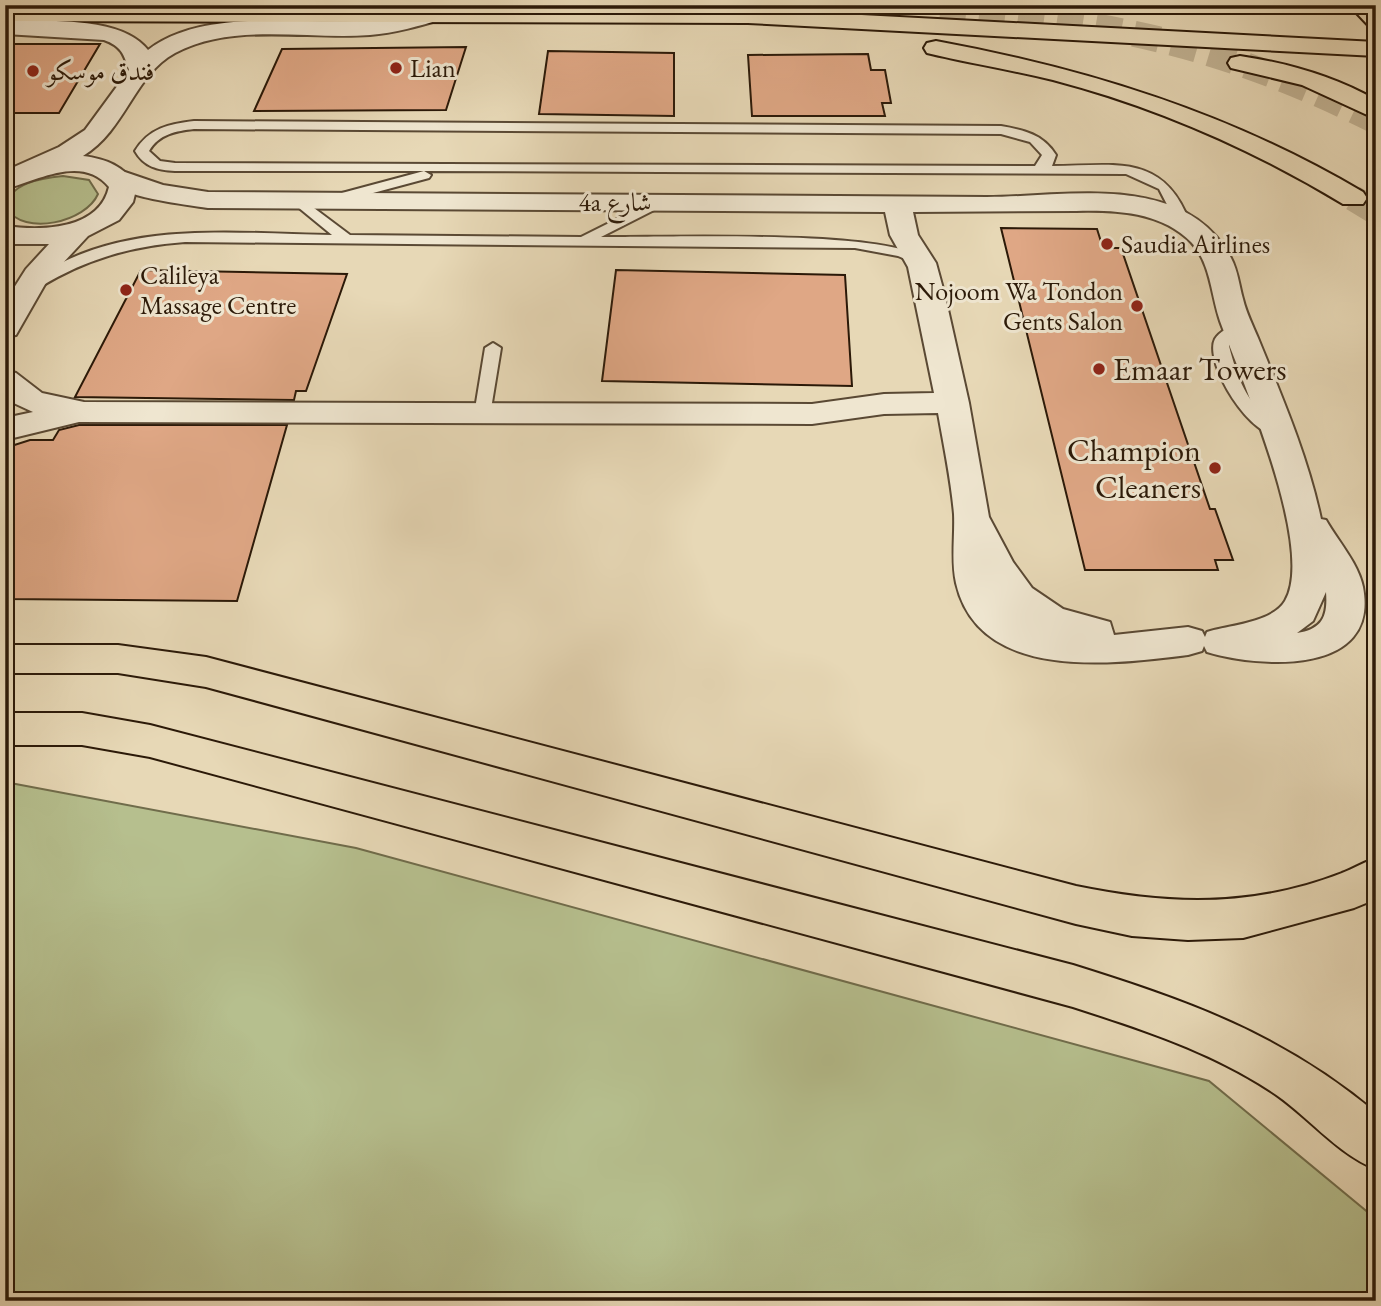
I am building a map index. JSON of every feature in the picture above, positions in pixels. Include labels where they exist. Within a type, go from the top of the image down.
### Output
[{"type":"main road","points":[[1360,5],[1376,20]]},
{"type":"main road","points":[[5,14],[748,16],[1376,49]]},
{"type":"main road","points":[[439,14],[526,25],[675,28],[825,36],[917,45],[1009,61],[1099,83],[1187,114],[1273,152],[1353,198]]},
{"type":"main road","points":[[999,31],[1076,46],[1261,67],[1325,85],[1376,111]]},
{"type":"main road","points":[[5,659],[118,659],[206,672],[1062,901],[1132,917],[1188,921],[1243,919],[1354,889],[1376,876]]},
{"type":"main road","points":[[5,729],[82,729],[150,741],[1073,986],[1146,1009],[1220,1038],[1289,1075],[1376,1145]]},
{"type":"street","points":[[15,176],[82,144],[100,130],[140,68],[148,59],[172,45],[204,34],[240,30],[370,29],[405,24],[439,14]]},
{"type":"street","points":[[5,27],[108,33],[137,51],[140,68]]},
{"type":"street","points":[[5,328],[25,291],[48,259],[85,227],[107,216],[123,196],[123,186],[114,175],[111,115]]},
{"type":"street","name":"4a شارع","points":[[15,176],[75,164],[158,192],[208,200]]},
{"type":"street","name":"4a شارع","points":[[5,235],[40,237],[149,208],[208,200],[1022,205]]},
{"type":"street","points":[[898,204],[904,235],[922,262],[956,416],[973,518],[971,580],[984,608],[1014,633],[1033,642],[1076,650],[1204,642],[1299,649],[1315,646],[1339,627],[1344,614],[1343,585],[1304,513],[1277,431],[1233,314],[1226,277],[1207,241],[1182,221],[1126,204],[1053,202],[1022,205]]},
{"type":"street","points":[[922,262],[931,234],[929,204]]},
{"type":"street","points":[[1022,205],[1120,214],[1155,223],[1192,248],[1207,278],[1233,314]]},
{"type":"street","points":[[5,380],[28,399],[54,408],[84,412],[813,414],[887,427],[956,416]]},
{"type":"street","points":[[5,429],[52,416],[84,412]]},
{"type":"lane","points":[[1037,171],[1046,164],[1049,155],[1045,146],[1034,138],[1001,130],[194,125],[158,133],[146,141],[142,151],[145,159],[158,165],[175,167],[1037,171],[1106,169],[1147,175],[1164,184],[1173,195],[1182,221]]},
{"type":"lane","points":[[329,201],[421,175],[478,167]]},
{"type":"lane","points":[[298,200],[346,239]]},
{"type":"lane","points":[[583,242],[657,203]]},
{"type":"lane","points":[[25,291],[72,261],[127,243],[185,238],[867,245],[902,251],[922,262]]},
{"type":"lane","points":[[482,415],[492,348]]},
{"type":"green space","points":[[63,176],[89,180],[98,194],[81,212],[68,218],[40,224],[15,217],[6,208],[8,200],[19,187],[36,180]]},
{"type":"green space","points":[[5,782],[356,848],[1209,1081],[1376,1219],[1376,1301],[5,1301]]},
{"type":"building","points":[[5,44],[100,44],[59,113],[5,113]]},
{"type":"building","points":[[466,47],[446,110],[254,111],[282,49]]},
{"type":"building","points":[[548,51],[674,53],[674,116],[539,114]]},
{"type":"building","points":[[868,54],[871,70],[885,70],[891,103],[882,103],[885,116],[752,116],[748,55]]},
{"type":"building","name":"Emaar Towers","points":[[1001,228],[1097,229],[1103,248],[1121,248],[1210,509],[1215,509],[1233,560],[1215,560],[1218,570],[1085,570]]},
{"type":"building","points":[[141,270],[347,274],[306,391],[296,391],[294,400],[75,397]]},
{"type":"building","points":[[616,270],[845,275],[852,386],[602,381]]},
{"type":"building","points":[[79,425],[287,425],[237,601],[5,599],[5,448],[30,440],[53,440],[59,430]]},
{"type":"tunnel","points":[[941,5],[1076,23],[1185,46],[1269,74],[1376,121]]},
{"type":"tunnel","points":[[1353,198],[1376,212]]},
{"type":"place","name":"Lian","points":[[396,68]]},
{"type":"place","name":"فندق موسكو","points":[[33,71]]},
{"type":"place","name":"Saudia Airlines","points":[[1107,244]]},
{"type":"place","name":"Calileya Massage Centre","points":[[126,290]]},
{"type":"place","name":"Nojoom Wa Tondon Gents Salon","points":[[1137,306]]},
{"type":"place","name":"Emaar Towers","points":[[1099,369]]},
{"type":"place","name":"Champion Cleaners","points":[[1215,468]]}]
